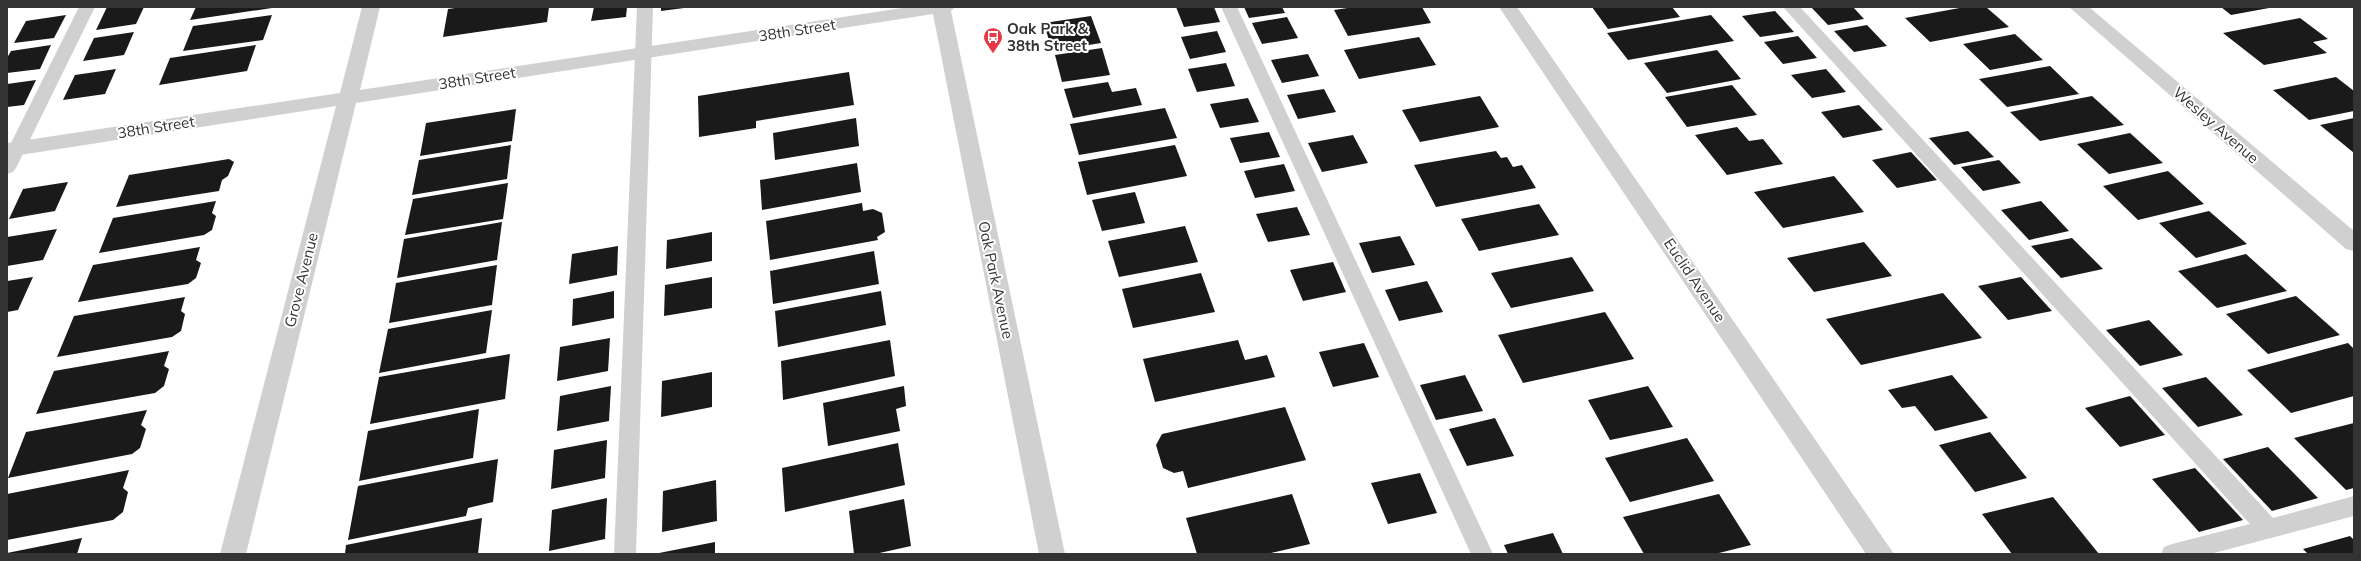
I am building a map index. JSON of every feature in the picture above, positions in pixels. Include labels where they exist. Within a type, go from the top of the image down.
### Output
[{"type":"street","name":"Grove Avenue","points":[[233,554],[371,7]]},
{"type":"street","name":"38th Street","points":[[12,149],[943,7]]},
{"type":"street","name":"Oak Park Avenue","points":[[943,7],[1052,554]]},
{"type":"street","name":"Euclid Avenue","points":[[1508,7],[1882,554]]},
{"type":"street","name":"Wesley Avenue","points":[[2078,7],[2354,243]]},
{"type":"lane","points":[[7,168],[12,149],[87,7]]},
{"type":"lane","points":[[625,554],[645,7]]},
{"type":"lane","points":[[1229,7],[1482,554]]},
{"type":"lane","points":[[1791,7],[2268,529]]},
{"type":"lane","points":[[2172,554],[2354,506]]},
{"type":"building","points":[[107,7],[144,7],[136,24],[96,30]]},
{"type":"building","points":[[196,7],[272,7],[272,8],[190,20]]},
{"type":"building","points":[[462,7],[549,7],[547,22],[443,37],[448,9]]},
{"type":"building","points":[[594,7],[627,7],[626,17],[591,21]]},
{"type":"building","points":[[661,7],[684,7],[684,8],[661,11]]},
{"type":"building","points":[[1176,7],[1214,7],[1220,22],[1184,27]]},
{"type":"building","points":[[1244,7],[1282,7],[1285,13],[1249,18]]},
{"type":"building","points":[[1354,7],[1422,7],[1431,23],[1348,36],[1334,10]]},
{"type":"building","points":[[1592,7],[1672,7],[1680,17],[1608,29]]},
{"type":"building","points":[[1811,7],[1853,7],[1864,19],[1828,25]]},
{"type":"building","points":[[1965,7],[1986,7],[2009,27],[1930,42],[1905,18]]},
{"type":"building","points":[[2221,7],[2269,7],[2269,8],[2231,15]]},
{"type":"building","points":[[1775,11],[1794,32],[1760,37],[1742,16]]},
{"type":"building","points":[[66,15],[54,38],[14,43],[26,21]]},
{"type":"building","points":[[272,15],[263,40],[183,51],[193,26]]},
{"type":"building","points":[[1711,15],[1734,41],[1628,60],[1607,33]]},
{"type":"building","points":[[1091,16],[1101,43],[1052,51],[1044,23]]},
{"type":"building","points":[[1287,17],[1298,38],[1262,44],[1252,23]]},
{"type":"building","points":[[2300,18],[2328,39],[2313,42],[2327,53],[2264,65],[2223,33]]},
{"type":"building","points":[[1867,25],[1887,46],[1854,52],[1834,31]]},
{"type":"building","points":[[1217,31],[1226,52],[1190,59],[1181,37]]},
{"type":"building","points":[[134,32],[124,55],[83,61],[94,38]]},
{"type":"building","points":[[2015,34],[2043,60],[1990,70],[1963,44]]},
{"type":"building","points":[[1798,36],[1817,58],[1783,64],[1764,42]]},
{"type":"building","points":[[1419,37],[1436,65],[1359,79],[1344,50]]},
{"type":"building","points":[[51,45],[40,69],[7,73],[7,58],[11,51]]},
{"type":"building","points":[[256,45],[247,71],[159,85],[170,58]]},
{"type":"building","points":[[1102,48],[1110,75],[1062,82],[1055,55]]},
{"type":"building","points":[[1717,50],[1741,79],[1667,93],[1644,63]]},
{"type":"building","points":[[1308,54],[1319,76],[1282,83],[1271,60]]},
{"type":"building","points":[[1226,63],[1235,86],[1197,92],[1188,69]]},
{"type":"building","points":[[2050,66],[2079,94],[2007,107],[1979,79]]},
{"type":"building","points":[[116,69],[105,94],[63,100],[75,75]]},
{"type":"building","points":[[1826,69],[1846,92],[1812,98],[1791,75]]},
{"type":"building","points":[[849,72],[854,105],[756,121],[756,128],[699,137],[698,96]]},
{"type":"building","points":[[2336,77],[2354,91],[2354,111],[2309,120],[2273,90]]},
{"type":"building","points":[[36,80],[24,105],[7,107],[7,84]]},
{"type":"building","points":[[1108,82],[1112,92],[1136,88],[1142,105],[1073,118],[1064,89]]},
{"type":"building","points":[[1732,85],[1757,115],[1687,127],[1665,97]]},
{"type":"building","points":[[1324,89],[1336,112],[1298,119],[1287,95]]},
{"type":"building","points":[[1480,96],[1499,127],[1420,142],[1402,110]]},
{"type":"building","points":[[2092,96],[2124,125],[2040,141],[2010,112]]},
{"type":"building","points":[[1248,98],[1259,122],[1220,128],[1210,104]]},
{"type":"building","points":[[1859,105],[1883,130],[1843,138],[1821,112]]},
{"type":"building","points":[[1165,108],[1177,138],[1079,155],[1070,124]]},
{"type":"building","points":[[516,109],[512,141],[420,156],[426,123]]},
{"type":"building","points":[[856,118],[859,146],[775,160],[773,133]]},
{"type":"building","points":[[2354,118],[2354,153],[2320,125]]},
{"type":"building","points":[[1737,127],[1749,141],[1763,139],[1783,164],[1727,175],[1695,135]]},
{"type":"building","points":[[1968,131],[1994,157],[1954,165],[1929,138]]},
{"type":"building","points":[[1269,132],[1280,157],[1240,163],[1230,138]]},
{"type":"building","points":[[2130,133],[2163,163],[2109,174],[2077,144]]},
{"type":"building","points":[[1353,135],[1368,163],[1322,172],[1308,143]]},
{"type":"building","points":[[511,145],[507,179],[412,195],[419,160]]},
{"type":"building","points":[[1175,145],[1187,176],[1087,195],[1078,162]]},
{"type":"building","points":[[1496,151],[1501,158],[1507,157],[1513,167],[1522,165],[1536,188],[1436,207],[1414,165]]},
{"type":"building","points":[[1911,152],[1937,180],[1897,188],[1872,160]]},
{"type":"building","points":[[229,159],[234,162],[228,176],[222,180],[219,191],[116,207],[129,175]]},
{"type":"building","points":[[1999,160],[2021,183],[1983,191],[1961,167]]},
{"type":"building","points":[[857,163],[861,192],[762,210],[760,180]]},
{"type":"building","points":[[1284,164],[1295,191],[1255,198],[1244,171]]},
{"type":"building","points":[[2168,171],[2204,204],[2138,220],[2103,186]]},
{"type":"building","points":[[1834,176],[1864,212],[1783,228],[1754,192]]},
{"type":"building","points":[[68,182],[55,211],[9,219],[23,189]]},
{"type":"building","points":[[508,183],[503,219],[405,235],[413,199]]},
{"type":"building","points":[[1135,192],[1145,223],[1102,231],[1092,200]]},
{"type":"building","points":[[216,201],[212,213],[216,216],[212,230],[204,235],[99,253],[113,218]]},
{"type":"building","points":[[2041,201],[2069,231],[2029,240],[2001,210]]},
{"type":"building","points":[[862,203],[863,211],[873,209],[882,213],[885,232],[877,237],[878,240],[770,260],[766,221]]},
{"type":"building","points":[[1539,204],[1559,235],[1479,251],[1461,219]]},
{"type":"building","points":[[1297,207],[1310,235],[1268,242],[1256,214]]},
{"type":"building","points":[[2209,211],[2247,244],[2196,258],[2159,223]]},
{"type":"building","points":[[502,222],[497,260],[397,278],[404,239]]},
{"type":"building","points":[[1185,226],[1198,262],[1119,277],[1108,241]]},
{"type":"building","points":[[57,229],[43,260],[7,266],[7,237]]},
{"type":"building","points":[[712,232],[712,261],[666,269],[667,240]]},
{"type":"building","points":[[1400,236],[1415,265],[1372,273],[1359,243]]},
{"type":"building","points":[[2072,238],[2103,269],[2061,278],[2031,246]]},
{"type":"building","points":[[1864,242],[1892,276],[1814,292],[1787,258]]},
{"type":"building","points":[[618,246],[617,275],[569,284],[572,254]]},
{"type":"building","points":[[200,247],[196,260],[201,263],[196,278],[188,284],[78,302],[93,265]]},
{"type":"building","points":[[874,251],[879,284],[773,304],[770,271]]},
{"type":"building","points":[[2246,254],[2287,291],[2217,308],[2178,271]]},
{"type":"building","points":[[1572,257],[1594,291],[1511,308],[1491,273]]},
{"type":"building","points":[[1333,262],[1346,292],[1303,301],[1290,270]]},
{"type":"building","points":[[497,265],[492,305],[389,323],[396,283]]},
{"type":"building","points":[[1201,273],[1215,312],[1133,328],[1122,289]]},
{"type":"building","points":[[33,277],[18,310],[7,312],[7,281]]},
{"type":"building","points":[[712,277],[712,308],[664,316],[665,285]]},
{"type":"building","points":[[2021,277],[2052,311],[2008,320],[1978,286]]},
{"type":"building","points":[[1427,281],[1443,312],[1399,321],[1385,290]]},
{"type":"building","points":[[614,291],[614,318],[572,326],[573,299]]},
{"type":"building","points":[[881,291],[886,325],[778,347],[775,311]]},
{"type":"building","points":[[1943,293],[1982,338],[1861,365],[1826,319]]},
{"type":"building","points":[[2296,296],[2340,335],[2268,354],[2226,314]]},
{"type":"building","points":[[185,297],[181,311],[185,314],[181,331],[172,337],[57,357],[74,316]]},
{"type":"building","points":[[492,310],[486,353],[379,373],[388,329]]},
{"type":"building","points":[[1605,312],[1634,359],[1523,383],[1498,335]]},
{"type":"building","points":[[2149,320],[2183,355],[2140,366],[2106,330]]},
{"type":"building","points":[[610,338],[608,371],[557,381],[560,347]]},
{"type":"building","points":[[890,340],[895,376],[783,400],[781,361]]},
{"type":"building","points":[[1238,340],[1245,360],[1267,355],[1275,377],[1155,402],[1143,359]]},
{"type":"building","points":[[1364,343],[1379,377],[1333,387],[1319,352]]},
{"type":"building","points":[[2348,343],[2354,349],[2354,396],[2291,413],[2247,370]]},
{"type":"building","points":[[169,351],[164,366],[169,369],[164,386],[155,393],[36,414],[54,371]]},
{"type":"building","points":[[510,354],[505,399],[370,424],[379,377]]},
{"type":"building","points":[[712,372],[712,407],[661,417],[662,381]]},
{"type":"building","points":[[1465,375],[1483,411],[1436,420],[1420,385]]},
{"type":"building","points":[[1952,375],[1988,418],[1935,431],[1915,406],[1902,408],[1888,390]]},
{"type":"building","points":[[2206,377],[2243,415],[2198,427],[2162,388]]},
{"type":"building","points":[[611,386],[609,421],[557,431],[560,396]]},
{"type":"building","points":[[904,386],[906,406],[896,409],[900,431],[828,446],[823,403]]},
{"type":"building","points":[[1648,386],[1673,427],[1610,440],[1588,400]]},
{"type":"building","points":[[2130,396],[2165,435],[2120,447],[2085,408]]},
{"type":"building","points":[[1285,407],[1306,460],[1188,488],[1183,471],[1174,473],[1163,468],[1156,445],[1162,434]]},
{"type":"building","points":[[479,409],[473,458],[359,481],[368,431]]},
{"type":"building","points":[[147,410],[141,425],[146,429],[140,448],[132,454],[8,478],[26,432]]},
{"type":"building","points":[[1495,418],[1514,456],[1467,466],[1449,429]]},
{"type":"building","points":[[2354,423],[2354,488],[2346,490],[2294,438]]},
{"type":"building","points":[[1990,432],[2027,478],[1975,492],[1939,445]]},
{"type":"building","points":[[1687,438],[1714,481],[1630,502],[1605,458]]},
{"type":"building","points":[[607,440],[605,478],[551,489],[554,450]]},
{"type":"building","points":[[898,443],[905,485],[785,512],[782,468]]},
{"type":"building","points":[[2268,447],[2318,498],[2272,511],[2223,459]]},
{"type":"building","points":[[498,459],[493,502],[468,508],[466,516],[348,540],[358,486]]},
{"type":"building","points":[[2195,468],[2243,520],[2199,532],[2152,479]]},
{"type":"building","points":[[129,470],[123,488],[128,492],[123,512],[113,520],[7,540],[7,494]]},
{"type":"building","points":[[1420,473],[1437,513],[1388,524],[1371,483]]},
{"type":"building","points":[[716,480],[717,521],[662,532],[663,491]]},
{"type":"building","points":[[1292,494],[1310,544],[1267,554],[1197,554],[1186,518]]},
{"type":"building","points":[[1719,494],[1751,545],[1715,554],[1644,554],[1623,517]]},
{"type":"building","points":[[2053,497],[2099,554],[2012,554],[1982,514]]},
{"type":"building","points":[[607,498],[605,539],[549,551],[552,510]]},
{"type":"building","points":[[904,499],[911,546],[875,554],[854,554],[849,511]]},
{"type":"building","points":[[482,518],[478,554],[345,554],[346,545]]},
{"type":"building","points":[[1553,533],[1563,554],[1508,554],[1504,545]]},
{"type":"building","points":[[2350,536],[2354,540],[2354,554],[2308,554],[2303,549]]},
{"type":"building","points":[[82,538],[77,554],[7,554],[7,553]]},
{"type":"building","points":[[715,542],[715,554],[659,554],[659,553]]},
{"type":"place","name":"Oak Park & 38th Street","points":[[993,54]]}]
